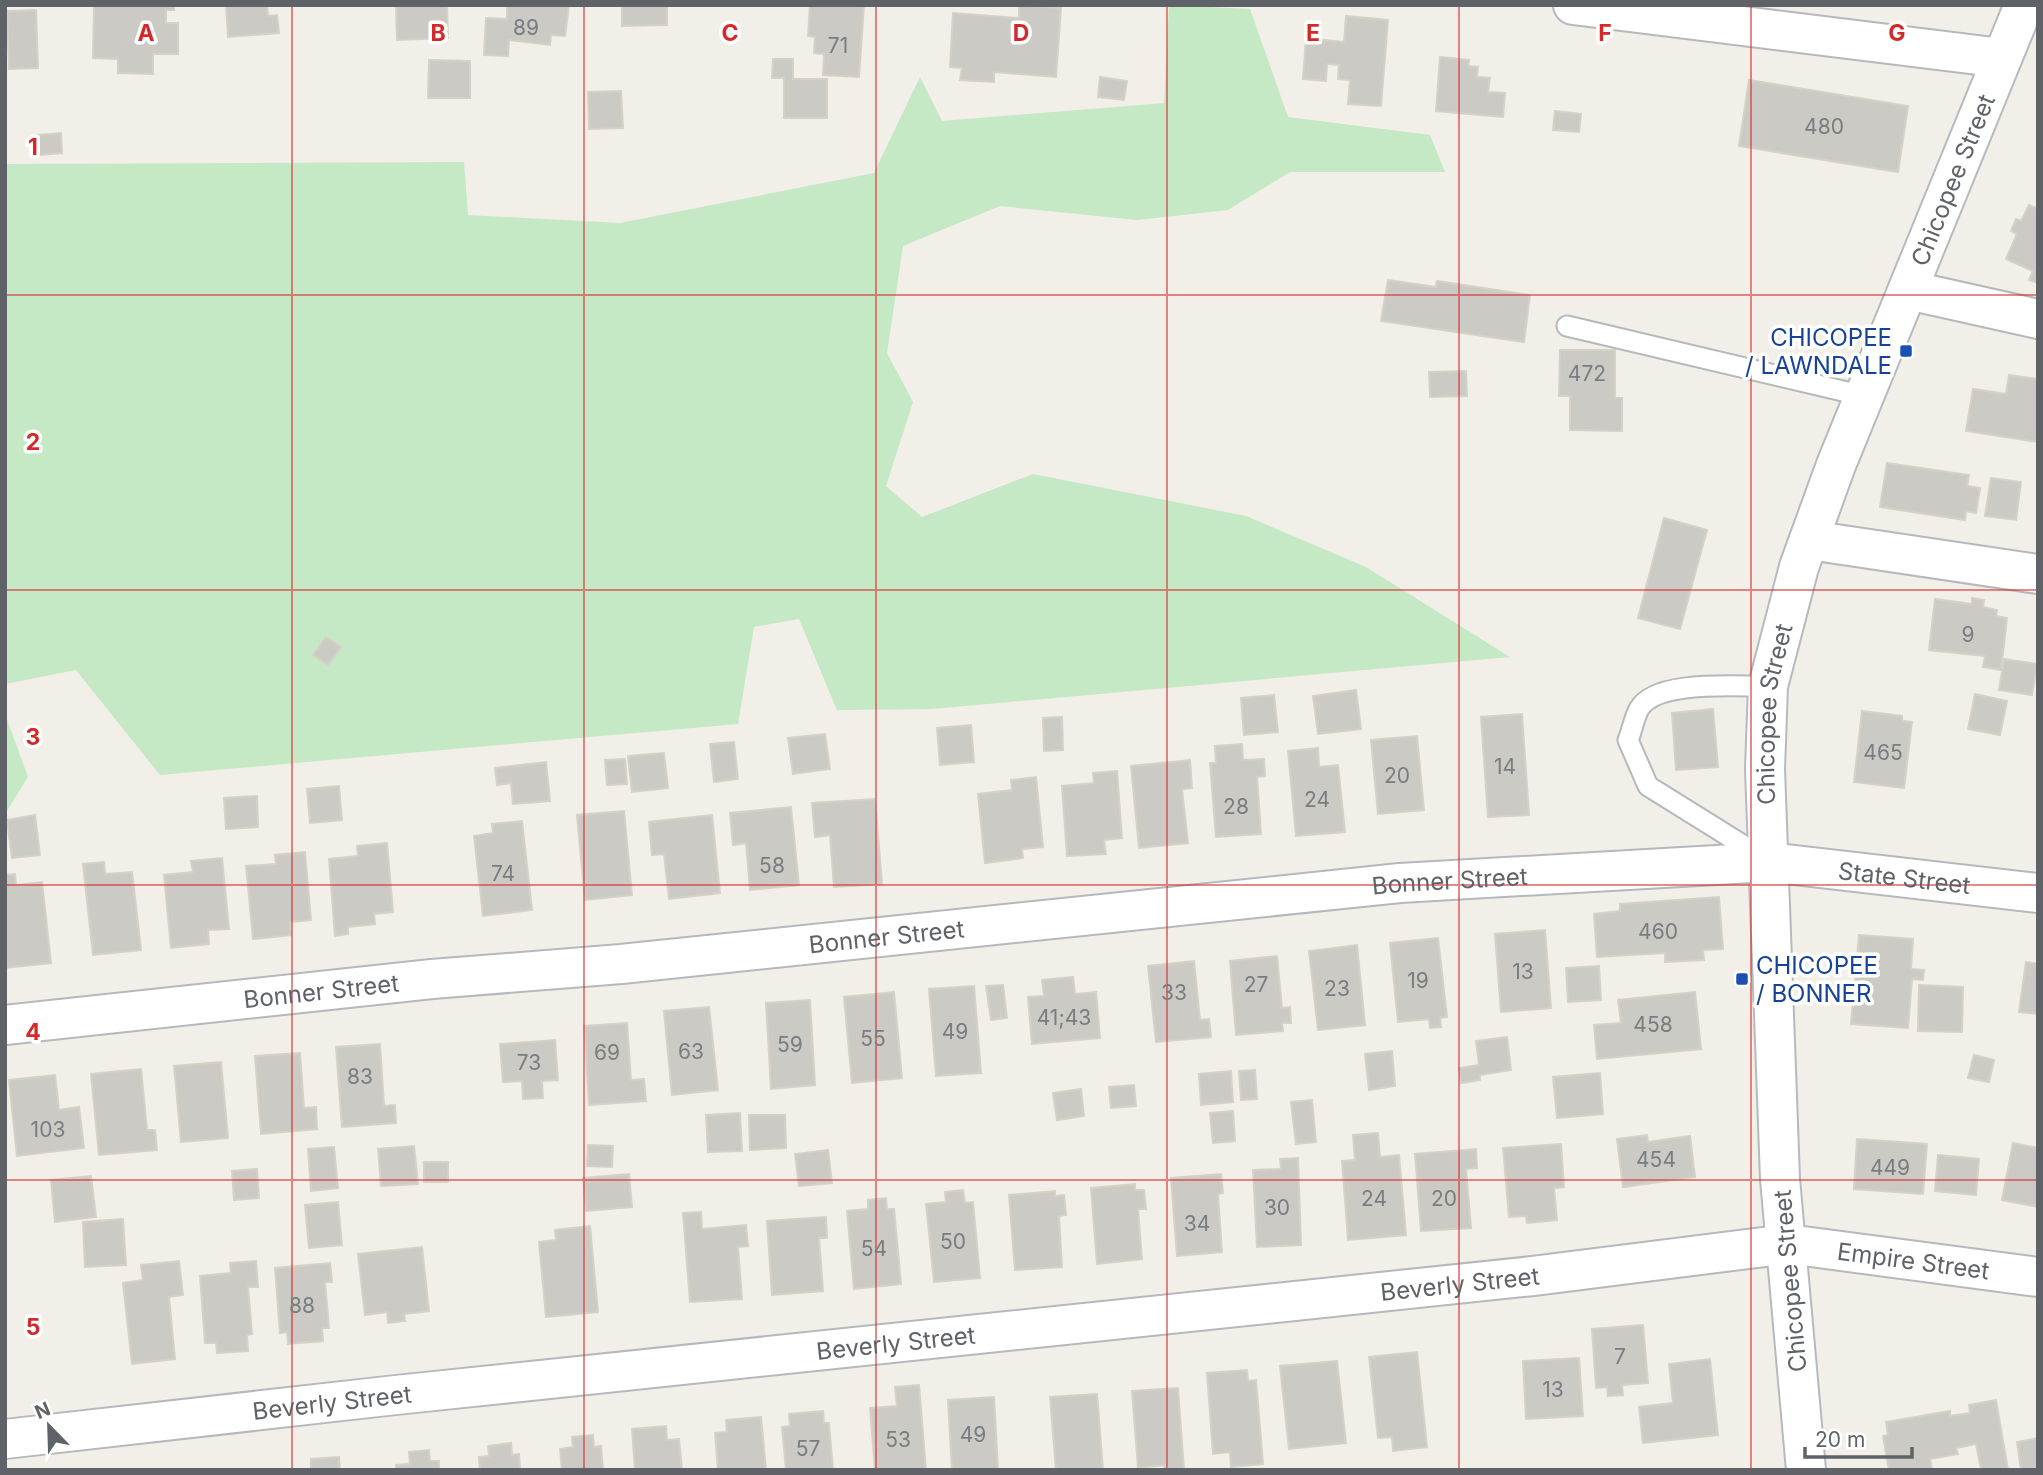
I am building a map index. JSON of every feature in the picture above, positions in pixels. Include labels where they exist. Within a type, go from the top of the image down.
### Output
[{"type":"street","points":[[1573,5],[2003,58]]},
{"type":"street","name":"Chicopee Street","points":[[1806,1470],[1788,1244],[1780,1179],[1765,769],[1769,686],[1786,613],[1809,540],[1864,396],[2024,5]]},
{"type":"street","points":[[1908,290],[2038,319]]},
{"type":"street","points":[[1809,540],[2038,574]]},
{"type":"street","name":"State Street","points":[[1769,862],[2038,892]]},
{"type":"street","name":"Bonner Street","points":[[5,1025],[432,979],[621,964],[1400,883],[1769,862]]},
{"type":"street","name":"Empire Street","points":[[1788,1244],[2038,1277]]},
{"type":"street","name":"Beverly Street","points":[[5,1439],[396,1395],[1533,1276],[1788,1244]]},
{"type":"lane","points":[[1567,326],[1864,396]]},
{"type":"lane","points":[[1769,686],[1685,687],[1661,694],[1640,707],[1628,740],[1648,786],[1769,862]]},
{"type":"green space","points":[[1169,5],[1250,9],[1288,117],[1430,135],[1445,172],[1290,172],[1228,210],[1137,220],[1000,206],[903,246],[887,353],[913,402],[886,486],[922,517],[1033,474],[1246,516],[1366,567],[1510,657],[932,709],[837,710],[799,619],[754,627],[738,724],[160,775],[76,670],[5,684],[5,164],[464,162],[468,215],[620,223],[874,173],[920,77],[942,121],[1164,103]]},
{"type":"green space","points":[[5,714],[28,777],[5,814]]},
{"type":"building","points":[[94,5],[174,5],[174,10],[166,10],[166,23],[178,23],[178,54],[153,54],[153,74],[118,73],[118,59],[93,58]]},
{"type":"building","points":[[226,5],[267,5],[268,16],[277,15],[279,33],[228,37]]},
{"type":"building","points":[[396,5],[447,5],[448,38],[397,40]]},
{"type":"building","points":[[507,5],[569,5],[565,36],[551,35],[550,45],[509,40],[508,56],[484,55],[486,18],[507,19]]},
{"type":"building","points":[[622,5],[667,5],[667,25],[622,26]]},
{"type":"building","points":[[810,5],[864,5],[859,77],[823,75],[824,54],[814,53],[815,37],[808,36]]},
{"type":"building","points":[[1019,5],[1061,8],[1056,77],[994,72],[994,82],[960,80],[962,68],[950,67],[953,13],[1019,18]]},
{"type":"building","points":[[36,10],[38,68],[9,69],[7,11]]},
{"type":"building","points":[[1346,16],[1388,20],[1381,106],[1348,104],[1350,80],[1338,79],[1339,65],[1327,64],[1326,81],[1303,79],[1306,38],[1344,42]]},
{"type":"building","points":[[1440,57],[1469,60],[1468,66],[1478,67],[1477,77],[1490,78],[1488,92],[1505,93],[1503,117],[1436,111]]},
{"type":"building","points":[[773,59],[793,59],[793,79],[827,79],[827,118],[784,118],[784,78],[772,78]]},
{"type":"building","points":[[429,60],[470,61],[470,98],[428,98]]},
{"type":"building","points":[[1100,77],[1127,81],[1124,100],[1098,97]]},
{"type":"building","points":[[1749,80],[1908,106],[1898,172],[1739,146]]},
{"type":"building","points":[[621,91],[623,128],[589,129],[588,92]]},
{"type":"building","points":[[1555,111],[1581,114],[1579,132],[1553,130]]},
{"type":"building","points":[[61,133],[62,153],[39,155],[38,135]]},
{"type":"building","points":[[2029,205],[2038,209],[2038,283],[2029,280],[2033,271],[2006,259],[2017,234],[2011,231],[2016,219],[2021,221]]},
{"type":"building","points":[[1388,280],[1436,287],[1437,281],[1530,295],[1524,342],[1381,321]]},
{"type":"building","points":[[1560,350],[1615,350],[1615,398],[1622,398],[1622,431],[1570,430],[1570,396],[1559,396]]},
{"type":"building","points":[[1466,371],[1467,396],[1430,397],[1429,372]]},
{"type":"building","points":[[2009,375],[2038,379],[2038,442],[1966,431],[1973,389],[2006,394]]},
{"type":"building","points":[[1887,463],[1969,475],[1967,486],[1980,488],[1976,513],[1966,511],[1965,520],[1880,507]]},
{"type":"building","points":[[1991,478],[2021,482],[2016,520],[1985,516]]},
{"type":"building","points":[[1664,518],[1707,530],[1680,629],[1638,618]]},
{"type":"building","points":[[1972,598],[1984,600],[1983,607],[1997,610],[1996,616],[2007,618],[2001,670],[1983,667],[1985,656],[1929,650],[1935,599],[1972,604]]},
{"type":"building","points":[[326,637],[341,647],[328,665],[313,655]]},
{"type":"building","points":[[2004,659],[2037,664],[2032,695],[1999,690]]},
{"type":"building","points":[[1356,690],[1361,729],[1318,734],[1313,696]]},
{"type":"building","points":[[1975,694],[2007,701],[2000,735],[1968,729]]},
{"type":"building","points":[[1274,695],[1278,732],[1244,735],[1241,698]]},
{"type":"building","points":[[1713,709],[1718,767],[1676,770],[1672,713]]},
{"type":"building","points":[[1862,711],[1902,716],[1902,721],[1912,722],[1904,788],[1854,782]]},
{"type":"building","points":[[1522,714],[1529,815],[1488,817],[1481,717]]},
{"type":"building","points":[[1062,717],[1063,750],[1044,751],[1043,718]]},
{"type":"building","points":[[971,725],[974,762],[940,765],[937,728]]},
{"type":"building","points":[[825,734],[830,769],[793,774],[788,738]]},
{"type":"building","points":[[1417,736],[1424,810],[1378,814],[1371,740]]},
{"type":"building","points":[[734,742],[738,779],[714,782],[710,744]]},
{"type":"building","points":[[1242,744],[1243,760],[1264,759],[1265,776],[1257,777],[1261,834],[1216,837],[1210,763],[1216,763],[1215,746]]},
{"type":"building","points":[[1318,748],[1319,767],[1338,765],[1345,832],[1296,836],[1288,751]]},
{"type":"building","points":[[664,753],[668,788],[632,792],[628,756]]},
{"type":"building","points":[[625,759],[627,784],[607,785],[605,760]]},
{"type":"building","points":[[1190,760],[1192,788],[1182,789],[1188,843],[1139,848],[1131,766]]},
{"type":"building","points":[[546,762],[550,801],[513,804],[511,783],[497,785],[495,768]]},
{"type":"building","points":[[1117,771],[1122,838],[1104,840],[1106,854],[1067,856],[1062,786],[1094,783],[1093,773]]},
{"type":"building","points":[[1036,777],[1043,847],[1022,849],[1023,858],[985,863],[978,794],[1012,790],[1011,780]]},
{"type":"building","points":[[339,786],[342,820],[310,823],[307,789]]},
{"type":"building","points":[[257,796],[258,827],[226,829],[224,798]]},
{"type":"building","points":[[875,799],[882,884],[834,887],[830,835],[815,837],[812,803]]},
{"type":"building","points":[[791,807],[799,885],[750,890],[746,843],[733,845],[730,813]]},
{"type":"building","points":[[624,811],[632,895],[585,900],[577,815]]},
{"type":"building","points":[[35,815],[40,855],[12,858],[7,820]]},
{"type":"building","points":[[712,815],[720,893],[669,899],[664,854],[652,855],[649,822]]},
{"type":"building","points":[[522,821],[532,910],[483,916],[474,836],[493,833],[492,824]]},
{"type":"building","points":[[387,843],[393,912],[374,914],[375,924],[348,927],[348,934],[335,936],[329,859],[358,856],[357,846]]},
{"type":"building","points":[[305,852],[311,920],[290,922],[291,935],[253,939],[246,866],[276,864],[275,855]]},
{"type":"building","points":[[222,858],[229,929],[208,930],[209,944],[171,948],[164,875],[193,872],[191,861]]},
{"type":"building","points":[[104,862],[105,874],[132,872],[141,950],[93,955],[83,864]]},
{"type":"building","points":[[15,874],[16,885],[42,882],[51,963],[5,968],[5,875]]},
{"type":"building","points":[[1719,897],[1723,949],[1703,950],[1704,960],[1665,962],[1665,953],[1597,957],[1594,914],[1620,911],[1620,904]]},
{"type":"building","points":[[1545,930],[1551,1008],[1501,1012],[1495,934]]},
{"type":"building","points":[[1859,935],[1913,939],[1911,969],[1924,970],[1923,980],[1912,979],[1908,1028],[1851,1024]]},
{"type":"building","points":[[1438,938],[1447,1017],[1440,1018],[1441,1027],[1430,1028],[1429,1019],[1398,1022],[1390,943]]},
{"type":"building","points":[[1357,945],[1365,1025],[1318,1030],[1309,951]]},
{"type":"building","points":[[1277,956],[1282,1008],[1290,1007],[1291,1023],[1282,1023],[1283,1031],[1236,1035],[1230,961]]},
{"type":"building","points":[[1194,961],[1200,1020],[1209,1019],[1211,1037],[1156,1042],[1148,966]]},
{"type":"building","points":[[2026,962],[2038,964],[2038,1014],[2019,1012]]},
{"type":"building","points":[[1599,966],[1601,1000],[1568,1002],[1566,968]]},
{"type":"building","points":[[1073,977],[1075,994],[1096,992],[1100,1038],[1032,1044],[1028,997],[1044,996],[1042,980]]},
{"type":"building","points":[[1003,985],[1007,1018],[991,1020],[986,986]]},
{"type":"building","points":[[1919,985],[1963,987],[1962,1032],[1918,1031]]},
{"type":"building","points":[[974,986],[981,1073],[936,1076],[929,989]]},
{"type":"building","points":[[894,992],[902,1078],[852,1083],[844,997]]},
{"type":"building","points":[[1695,992],[1701,1049],[1597,1059],[1594,1025],[1621,1023],[1618,1000]]},
{"type":"building","points":[[810,1000],[815,1085],[771,1089],[766,1003]]},
{"type":"building","points":[[709,1007],[718,1090],[672,1095],[664,1011]]},
{"type":"building","points":[[627,1023],[631,1080],[644,1079],[646,1101],[589,1105],[584,1026]]},
{"type":"building","points":[[1507,1037],[1511,1070],[1480,1075],[1480,1080],[1461,1083],[1459,1068],[1479,1065],[1476,1041]]},
{"type":"building","points":[[555,1040],[558,1080],[542,1081],[543,1098],[523,1099],[522,1081],[503,1082],[500,1044]]},
{"type":"building","points":[[380,1044],[384,1106],[395,1105],[396,1123],[342,1127],[336,1047]]},
{"type":"building","points":[[1392,1051],[1395,1086],[1369,1090],[1365,1054]]},
{"type":"building","points":[[300,1053],[304,1108],[316,1107],[317,1129],[261,1134],[255,1056]]},
{"type":"building","points":[[1974,1055],[1994,1060],[1989,1082],[1968,1078]]},
{"type":"building","points":[[221,1062],[228,1138],[181,1142],[174,1066]]},
{"type":"building","points":[[141,1069],[147,1130],[155,1130],[157,1150],[99,1155],[91,1074]]},
{"type":"building","points":[[1255,1070],[1257,1099],[1241,1100],[1239,1071]]},
{"type":"building","points":[[1231,1071],[1233,1102],[1201,1105],[1199,1074]]},
{"type":"building","points":[[1600,1073],[1603,1114],[1557,1118],[1553,1077]]},
{"type":"building","points":[[55,1075],[59,1110],[79,1107],[84,1148],[17,1156],[9,1080]]},
{"type":"building","points":[[1134,1085],[1136,1106],[1111,1108],[1109,1087]]},
{"type":"building","points":[[1081,1089],[1084,1116],[1057,1120],[1053,1093]]},
{"type":"building","points":[[1312,1100],[1316,1142],[1296,1144],[1291,1102]]},
{"type":"building","points":[[1233,1111],[1235,1141],[1213,1143],[1210,1113]]},
{"type":"building","points":[[740,1113],[742,1151],[708,1152],[706,1115]]},
{"type":"building","points":[[749,1115],[785,1115],[786,1148],[750,1150]]},
{"type":"building","points":[[1378,1133],[1380,1157],[1399,1155],[1406,1235],[1348,1240],[1342,1161],[1355,1160],[1353,1135]]},
{"type":"building","points":[[1647,1135],[1648,1142],[1690,1136],[1695,1177],[1623,1187],[1617,1139]]},
{"type":"building","points":[[1857,1139],[1927,1144],[1923,1194],[1854,1189]]},
{"type":"building","points":[[2013,1143],[2038,1148],[2038,1207],[2002,1200]]},
{"type":"building","points":[[1561,1144],[1564,1187],[1554,1188],[1557,1220],[1527,1223],[1526,1216],[1509,1217],[1503,1148]]},
{"type":"building","points":[[588,1145],[613,1146],[612,1167],[587,1166]]},
{"type":"building","points":[[414,1146],[418,1184],[381,1186],[378,1149]]},
{"type":"building","points":[[334,1147],[338,1188],[311,1191],[308,1149]]},
{"type":"building","points":[[1476,1149],[1477,1168],[1466,1169],[1471,1228],[1421,1231],[1415,1154]]},
{"type":"building","points":[[828,1150],[832,1183],[799,1186],[795,1154]]},
{"type":"building","points":[[1938,1155],[1979,1159],[1976,1195],[1935,1191]]},
{"type":"building","points":[[1298,1158],[1301,1245],[1257,1247],[1253,1170],[1281,1169],[1280,1159]]},
{"type":"building","points":[[424,1162],[448,1162],[448,1182],[424,1182]]},
{"type":"building","points":[[257,1169],[259,1198],[234,1200],[232,1171]]},
{"type":"building","points":[[629,1174],[632,1207],[586,1211],[583,1178]]},
{"type":"building","points":[[1221,1174],[1223,1193],[1218,1194],[1222,1252],[1177,1256],[1171,1178]]},
{"type":"building","points":[[91,1176],[96,1217],[55,1222],[51,1180]]},
{"type":"building","points":[[1135,1184],[1135,1190],[1144,1190],[1146,1209],[1138,1209],[1142,1259],[1097,1264],[1091,1188]]},
{"type":"building","points":[[963,1190],[965,1203],[973,1202],[980,1278],[934,1282],[926,1204],[946,1202],[945,1192]]},
{"type":"building","points":[[1055,1191],[1055,1196],[1064,1195],[1066,1215],[1059,1216],[1062,1267],[1015,1270],[1009,1195]]},
{"type":"building","points":[[886,1198],[887,1209],[894,1209],[901,1284],[854,1289],[847,1211],[868,1209],[868,1200]]},
{"type":"building","points":[[338,1202],[342,1245],[309,1248],[305,1205]]},
{"type":"building","points":[[701,1212],[702,1229],[746,1225],[748,1246],[738,1247],[742,1299],[690,1302],[683,1213]]},
{"type":"building","points":[[826,1217],[827,1238],[819,1238],[823,1291],[772,1295],[767,1221]]},
{"type":"building","points":[[123,1219],[126,1265],[85,1267],[83,1222]]},
{"type":"building","points":[[590,1226],[598,1312],[546,1317],[539,1242],[556,1240],[555,1230]]},
{"type":"building","points":[[422,1247],[429,1311],[404,1314],[405,1321],[388,1323],[387,1312],[365,1315],[358,1254]]},
{"type":"building","points":[[179,1261],[183,1295],[169,1297],[175,1359],[132,1364],[123,1283],[143,1280],[141,1265]]},
{"type":"building","points":[[256,1261],[258,1287],[248,1287],[252,1334],[247,1335],[248,1351],[217,1353],[216,1343],[205,1343],[200,1276],[231,1273],[230,1263]]},
{"type":"building","points":[[330,1263],[332,1282],[325,1282],[329,1328],[322,1328],[323,1341],[288,1344],[287,1332],[280,1333],[275,1268]]},
{"type":"building","points":[[1643,1325],[1648,1383],[1622,1385],[1623,1395],[1608,1396],[1607,1387],[1596,1388],[1592,1329]]},
{"type":"building","points":[[1417,1352],[1427,1447],[1393,1451],[1392,1437],[1378,1438],[1369,1357]]},
{"type":"building","points":[[1579,1358],[1583,1416],[1526,1419],[1523,1361]]},
{"type":"building","points":[[1710,1359],[1718,1435],[1643,1443],[1639,1407],[1673,1403],[1669,1364]]},
{"type":"building","points":[[1337,1361],[1346,1443],[1289,1449],[1280,1366]]},
{"type":"building","points":[[1247,1370],[1248,1381],[1256,1380],[1263,1464],[1231,1467],[1230,1452],[1213,1454],[1207,1373]]},
{"type":"building","points":[[919,1385],[926,1470],[875,1470],[870,1408],[897,1406],[895,1387]]},
{"type":"building","points":[[1178,1388],[1184,1470],[1165,1470],[1164,1465],[1138,1468],[1132,1391]]},
{"type":"building","points":[[1097,1394],[1103,1470],[1056,1470],[1050,1397]]},
{"type":"building","points":[[994,1397],[998,1469],[952,1470],[948,1400]]},
{"type":"building","points":[[1996,1400],[2008,1470],[1976,1470],[1981,1469],[1976,1444],[1956,1448],[1958,1454],[1930,1459],[1932,1470],[1889,1470],[1883,1436],[1888,1435],[1886,1422],[1950,1411],[1950,1416],[1970,1413],[1969,1405]]},
{"type":"building","points":[[823,1411],[824,1423],[829,1423],[833,1470],[786,1470],[782,1427],[790,1426],[789,1414]]},
{"type":"building","points":[[761,1417],[766,1470],[718,1470],[715,1433],[727,1432],[726,1420]]},
{"type":"building","points":[[666,1426],[667,1440],[679,1439],[682,1470],[635,1470],[632,1429]]},
{"type":"building","points":[[593,1435],[594,1447],[601,1446],[603,1470],[562,1470],[560,1449],[573,1447],[572,1437]]},
{"type":"building","points":[[2038,1438],[2038,1470],[2021,1470],[2017,1442]]},
{"type":"building","points":[[511,1443],[512,1455],[519,1454],[520,1470],[480,1470],[479,1457],[489,1456],[488,1446]]},
{"type":"building","points":[[429,1450],[430,1461],[439,1461],[439,1470],[396,1470],[396,1465],[410,1464],[409,1452]]},
{"type":"building","points":[[339,1457],[340,1470],[311,1470],[311,1459]]},
{"type":"place","name":"CHICOPEE / LAWNDALE","points":[[1906,351]]},
{"type":"place","name":"CHICOPEE / BONNER","points":[[1742,979]]}]
